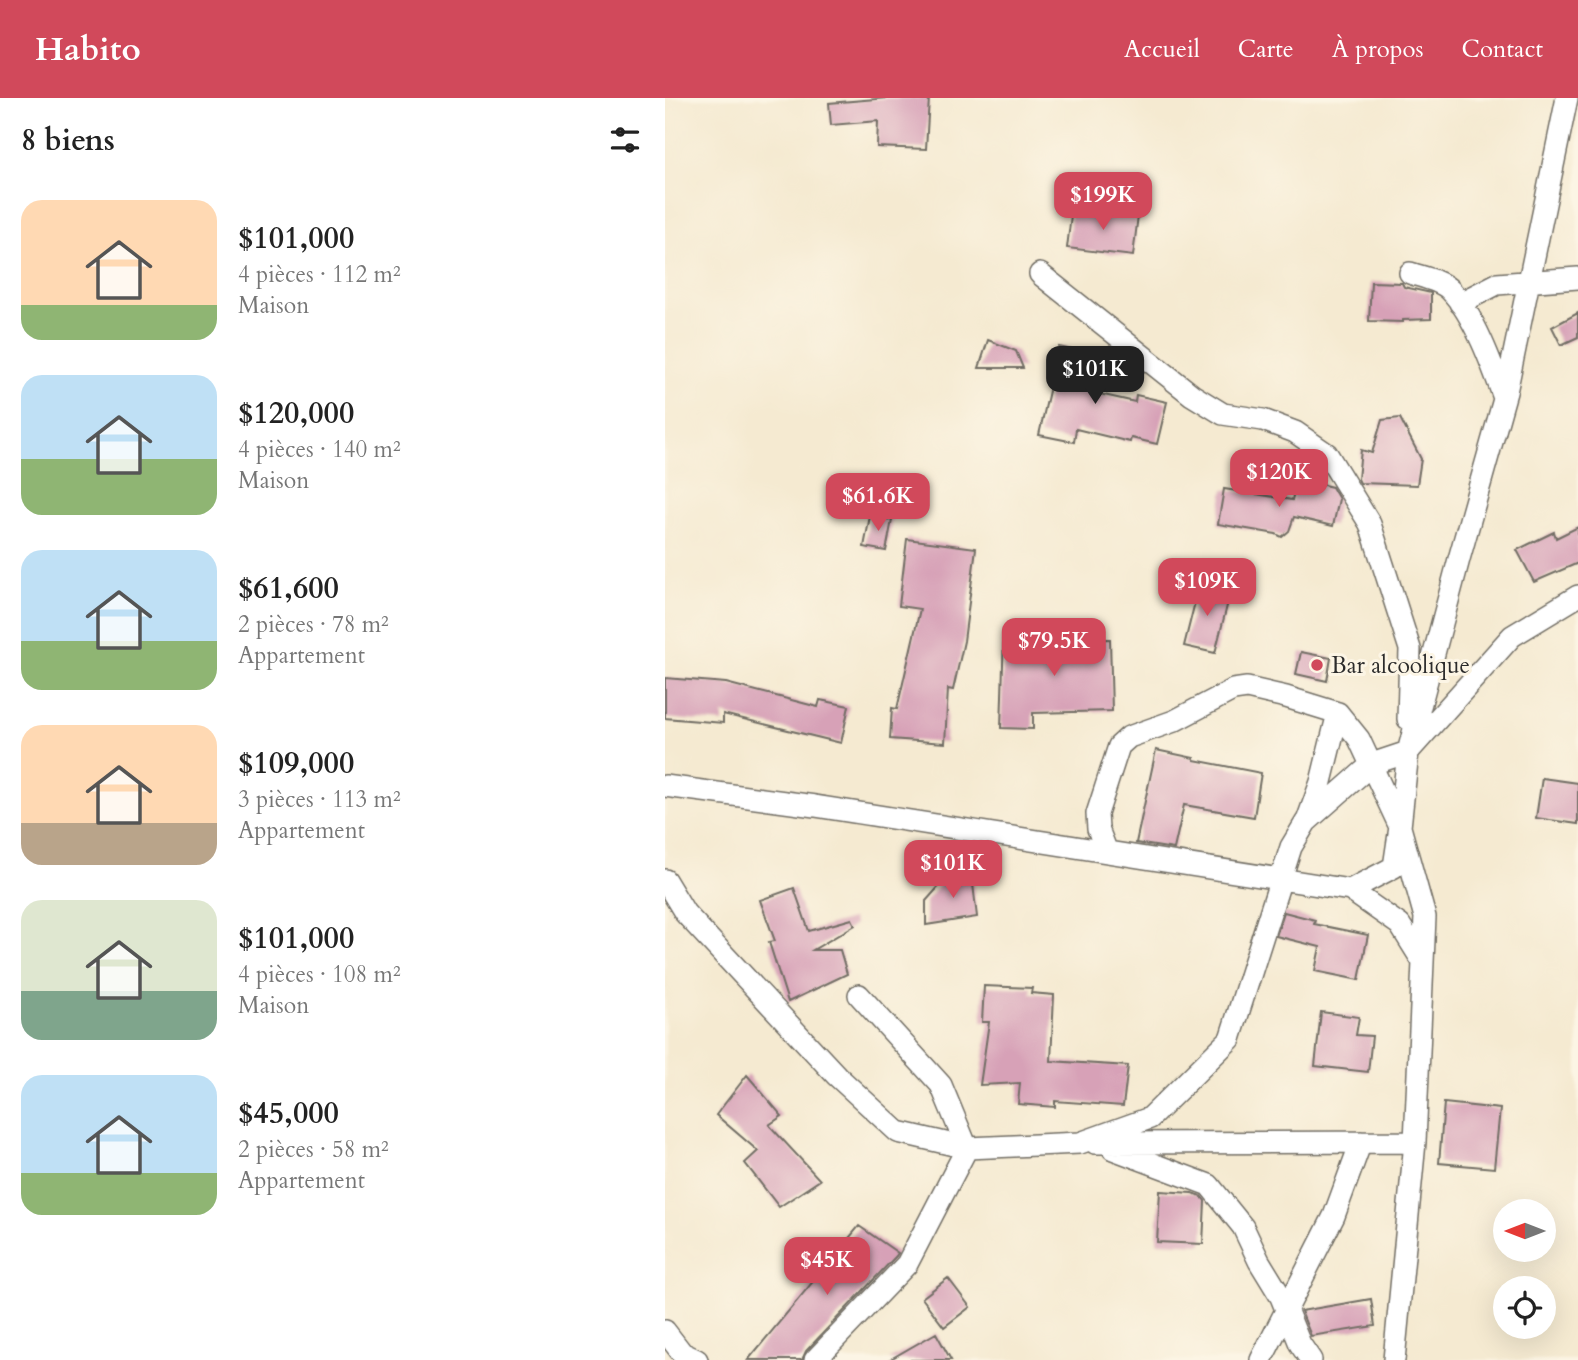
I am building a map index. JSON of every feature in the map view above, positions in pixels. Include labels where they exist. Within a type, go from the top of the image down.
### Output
[{"type":"street","points":[[1408,752],[1504,398],[1567,98]]},
{"type":"street","points":[[1410,273],[1449,288],[1460,303],[1491,363],[1504,398]]},
{"type":"street","points":[[1040,274],[1192,395],[1223,414],[1263,420],[1295,432],[1327,454],[1370,524],[1410,649],[1408,752],[1394,867],[1350,890]]},
{"type":"street","points":[[1460,303],[1497,284],[1578,278]]},
{"type":"street","points":[[1306,822],[1372,764],[1408,752],[1512,636],[1578,596]]},
{"type":"street","points":[[1107,852],[1098,829],[1097,814],[1119,746],[1129,737],[1174,721],[1233,690],[1247,688],[1338,713],[1359,739],[1400,827],[1425,916],[1415,1143],[1394,1360]]},
{"type":"street","points":[[1090,1143],[1150,1118],[1230,1039],[1291,847],[1306,822],[1321,782],[1338,713]]},
{"type":"street","points":[[665,786],[815,806],[1350,890],[1400,925],[1423,962]]},
{"type":"street","points":[[665,880],[685,913],[837,1076],[898,1132],[967,1148],[1090,1143],[1415,1143]]},
{"type":"street","points":[[815,1360],[907,1264],[967,1148],[941,1085],[859,995]]},
{"type":"street","points":[[1090,1143],[1209,1185],[1243,1227],[1287,1311],[1300,1344],[1311,1360]]},
{"type":"street","points":[[1261,1360],[1334,1216],[1361,1143]]},
{"type":"street","points":[[665,1331],[687,1357]]},
{"type":"building","points":[[929,98],[926,149],[877,147],[878,121],[831,125],[829,103]]},
{"type":"building","points":[[1072,207],[1138,215],[1133,256],[1067,248]]},
{"type":"building","points":[[1371,282],[1402,283],[1404,287],[1431,293],[1431,319],[1369,321]]},
{"type":"building","points":[[1578,313],[1578,337],[1561,345],[1552,327]]},
{"type":"building","points":[[988,340],[1016,351],[1023,368],[979,368]]},
{"type":"building","points":[[1059,347],[1095,355],[1086,391],[1135,402],[1136,395],[1167,402],[1157,444],[1131,438],[1130,442],[1076,429],[1074,442],[1039,435]]},
{"type":"building","points":[[1400,418],[1421,459],[1417,485],[1360,483],[1358,479],[1361,450],[1372,453],[1382,420]]},
{"type":"building","points":[[1297,479],[1332,487],[1339,499],[1333,526],[1294,517],[1289,531],[1282,537],[1218,524],[1224,489],[1292,500]]},
{"type":"building","points":[[870,516],[892,520],[886,551],[864,547]]},
{"type":"building","points":[[1578,527],[1578,563],[1534,582],[1517,550],[1554,532],[1556,538]]},
{"type":"building","points":[[907,539],[976,548],[964,641],[953,690],[948,689],[945,743],[890,739],[892,708],[897,709],[920,609],[899,606]]},
{"type":"building","points":[[1200,582],[1231,590],[1215,653],[1184,646]]},
{"type":"building","points":[[1004,633],[1036,634],[1036,640],[1110,639],[1112,711],[1033,713],[1033,729],[1001,728]]},
{"type":"building","points":[[1301,652],[1331,658],[1327,681],[1296,674]]},
{"type":"building","points":[[665,678],[726,683],[818,707],[820,700],[849,706],[841,743],[723,714],[723,723],[665,718]]},
{"type":"building","points":[[1156,750],[1261,773],[1254,817],[1184,805],[1174,849],[1136,843]]},
{"type":"building","points":[[1542,778],[1578,783],[1578,824],[1536,818]]},
{"type":"building","points":[[971,868],[977,917],[926,925],[926,901],[949,875]]},
{"type":"building","points":[[794,888],[809,931],[852,919],[855,925],[813,950],[840,950],[847,974],[788,1002],[769,942],[775,941],[760,900]]},
{"type":"building","points":[[1284,912],[1315,920],[1314,924],[1368,935],[1359,980],[1315,971],[1320,947],[1276,936]]},
{"type":"building","points":[[984,986],[1032,988],[1031,993],[1054,995],[1051,1061],[1128,1066],[1123,1106],[1055,1101],[1055,1107],[1018,1104],[1020,1083],[980,1085],[989,1022],[982,1022]]},
{"type":"building","points":[[1321,1012],[1359,1017],[1356,1035],[1372,1036],[1368,1072],[1315,1066]]},
{"type":"building","points":[[747,1075],[782,1116],[769,1125],[820,1180],[779,1207],[745,1163],[758,1151],[716,1115]]},
{"type":"building","points":[[1444,1103],[1500,1109],[1494,1168],[1439,1163]]},
{"type":"building","points":[[1160,1191],[1201,1196],[1205,1201],[1203,1244],[1157,1242]]},
{"type":"building","points":[[859,1226],[898,1253],[896,1256],[806,1351],[802,1360],[748,1360]]},
{"type":"building","points":[[948,1278],[970,1307],[944,1327],[922,1298]]},
{"type":"building","points":[[1371,1299],[1375,1326],[1311,1336],[1301,1311]]},
{"type":"building","points":[[936,1333],[951,1360],[889,1360]]},
{"type":"place","name":"Bar alcoolique","points":[[1317,665]]}]
